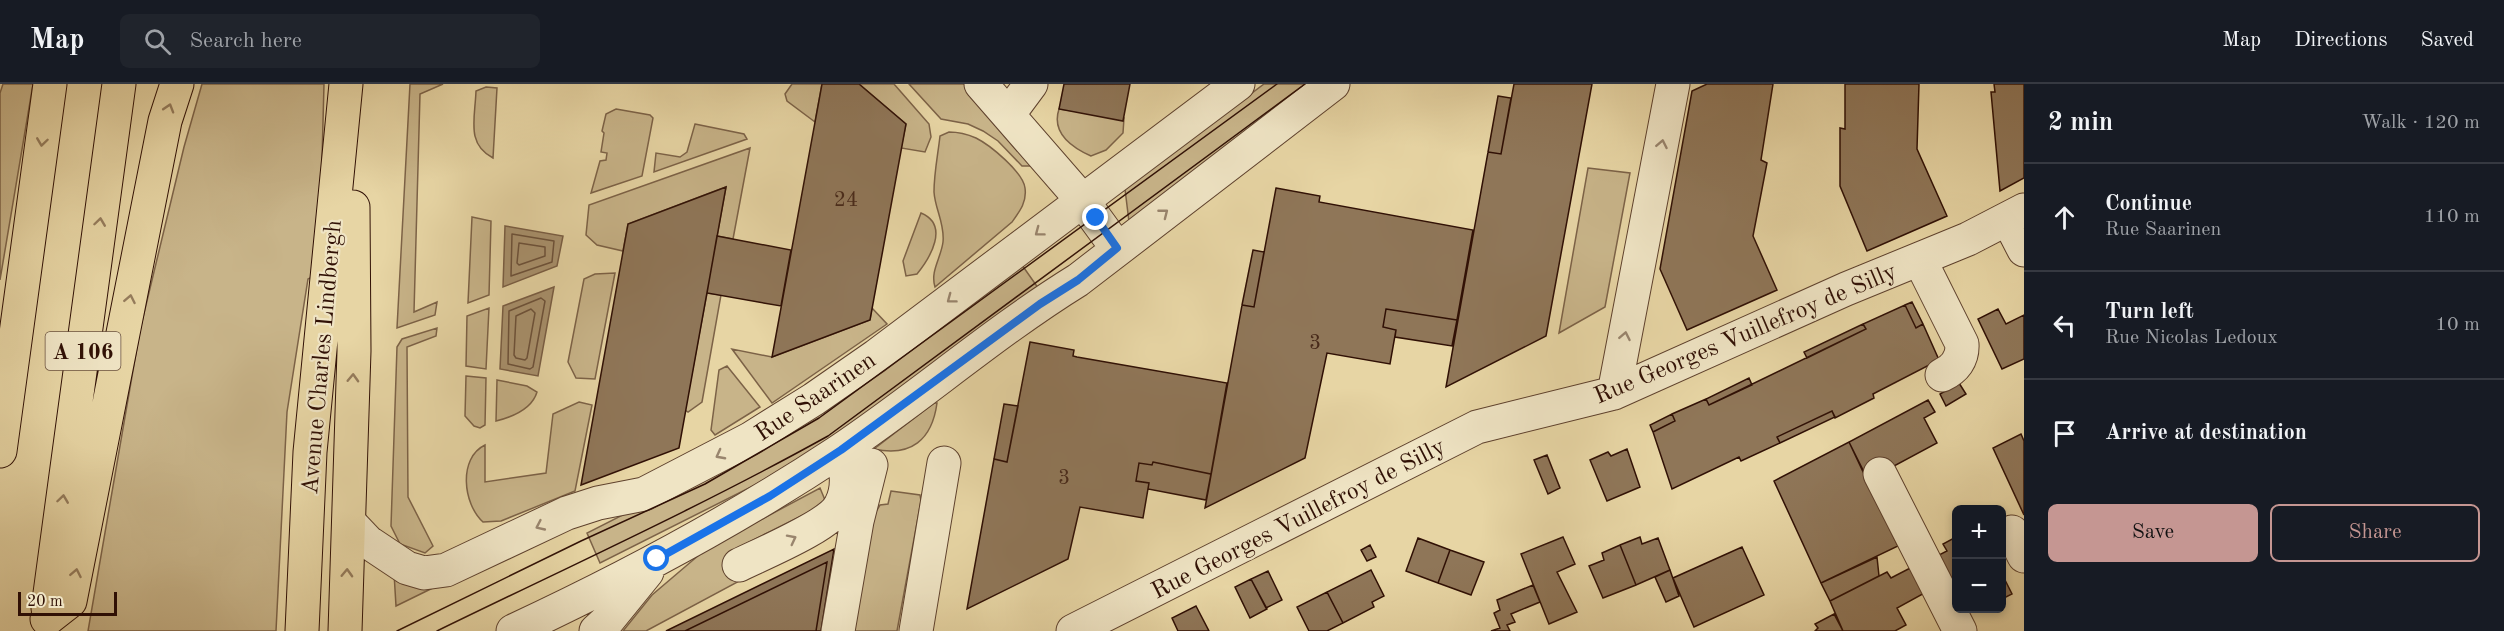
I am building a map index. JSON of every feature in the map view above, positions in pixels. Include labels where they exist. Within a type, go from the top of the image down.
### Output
[{"type":"main road","name":"A 106","points":[[0,451],[50,84]]},
{"type":"main road","name":"A 106","points":[[46,625],[119,84]]},
{"type":"main road","points":[[46,625],[70,601],[165,122],[177,84]]},
{"type":"main road","name":"Avenue Charles Lindbergh","points":[[302,631],[310,452],[346,84]]},
{"type":"main road","name":"Avenue Charles Lindbergh","points":[[345,631],[354,351],[352,84]]},
{"type":"street","points":[[981,84],[1082,200],[1117,248]]},
{"type":"street","points":[[1008,116],[1031,84]]},
{"type":"street","name":"Rue Saarinen","points":[[349,522],[368,542],[388,557],[407,568],[424,573],[446,570],[567,513],[598,503],[644,494],[750,439],[814,399],[876,356],[1238,84]]},
{"type":"street","points":[[513,631],[605,588],[770,496],[841,450],[1040,304],[1078,280],[1333,84]]},
{"type":"street","points":[[1614,393],[1673,84]]},
{"type":"street","points":[[2016,215],[2024,250]]},
{"type":"street","name":"Rue Georges Vuillefroy de Silly","points":[[1074,631],[1477,427],[1614,393],[1846,290],[1920,260],[2016,215]]},
{"type":"street","points":[[1920,260],[1962,344],[1960,359],[1955,368],[1942,375]]},
{"type":"street","points":[[739,564],[796,537],[831,516],[841,506],[846,485],[846,468],[841,450]]},
{"type":"street","points":[[916,631],[944,463]]},
{"type":"street","points":[[838,631],[856,521],[871,465]]},
{"type":"street","points":[[1880,474],[1960,631]]},
{"type":"street","points":[[596,631],[608,620],[657,559]]},
{"type":"shaded area","points":[[3,84],[33,84],[0,280],[0,93]]},
{"type":"shaded area","points":[[202,84],[324,84],[319,274],[308,279],[287,412],[276,631],[88,631],[140,330],[184,147]]},
{"type":"shaded area","points":[[410,84],[443,84],[420,94],[414,312],[437,302],[435,315],[397,328]]},
{"type":"shaded area","points":[[792,84],[822,84],[815,122],[787,101],[785,94]]},
{"type":"shaded area","points":[[859,84],[894,84],[929,124],[931,137],[925,152],[901,148],[906,124]]},
{"type":"shaded area","points":[[909,84],[964,84],[1033,166],[1022,166],[998,141],[983,131],[968,124],[941,119]]},
{"type":"shaded area","points":[[1264,84],[1316,84],[1129,222],[1125,189]]},
{"type":"shaded area","points":[[486,87],[497,88],[493,158],[479,146],[474,130],[476,91]]},
{"type":"shaded area","points":[[616,109],[650,115],[653,118],[642,176],[591,193],[600,161],[606,160],[607,153],[601,152],[606,114]]},
{"type":"shaded area","points":[[1059,109],[1124,118],[1123,133],[1106,150],[1091,156],[1064,138],[1058,125]]},
{"type":"shaded area","points":[[695,124],[744,134],[747,139],[654,172],[656,153],[680,157],[687,152]]},
{"type":"shaded area","points":[[949,132],[976,138],[997,153],[1012,167],[1023,182],[1025,198],[1012,222],[935,287],[934,275],[942,248],[943,235],[934,192],[935,178],[940,136]]},
{"type":"shaded area","points":[[750,148],[733,239],[717,236],[726,187],[628,224],[623,251],[597,245],[586,235],[589,205]]},
{"type":"shaded area","points":[[1588,168],[1630,173],[1605,307],[1559,333]]},
{"type":"shaded area","points":[[921,213],[930,218],[934,225],[935,242],[917,274],[906,276],[903,261]]},
{"type":"shaded area","points":[[472,217],[491,221],[489,295],[468,303]]},
{"type":"shaded area","points":[[1022,265],[1041,292],[820,446],[755,485],[600,563],[587,533],[757,447]]},
{"type":"shaded area","points":[[615,273],[595,379],[576,378],[568,362],[584,279],[595,274]]},
{"type":"shaded area","points":[[707,293],[721,295],[702,402],[688,412],[685,410]]},
{"type":"shaded area","points":[[489,308],[486,369],[466,366],[467,316]]},
{"type":"shaded area","points":[[872,308],[887,324],[772,403],[732,349],[772,357],[870,320]]},
{"type":"shaded area","points":[[437,328],[436,336],[407,347],[408,497],[433,546],[425,553],[400,544],[391,526],[397,347],[402,339]]},
{"type":"shaded area","points":[[727,366],[760,407],[715,435],[711,430],[719,370]]},
{"type":"shaded area","points":[[466,376],[486,378],[485,425],[480,428],[474,426],[465,416]]},
{"type":"shaded area","points":[[497,380],[527,386],[537,392],[526,408],[515,415],[496,421]]},
{"type":"shaded area","points":[[579,402],[592,405],[575,491],[501,521],[483,522],[471,504],[466,482],[470,460],[476,451],[485,445],[485,482],[546,473],[553,414]]},
{"type":"shaded area","points":[[937,403],[930,427],[918,443],[899,450],[874,449]]},
{"type":"shaded area","points":[[820,488],[825,500],[817,508],[733,550],[745,578],[646,631],[623,631],[652,595],[706,549]]},
{"type":"shaded area","points":[[891,491],[920,495],[921,501],[897,631],[850,631],[871,520],[880,505],[888,504]]},
{"type":"shaded area","points":[[394,573],[443,583],[396,606]]},
{"type":"water","points":[[505,226],[563,236],[557,266],[503,287]]},
{"type":"water","points":[[554,287],[538,376],[500,369],[503,306]]},
{"type":"building","points":[[822,84],[859,84],[906,124],[870,320],[772,357]]},
{"type":"building","points":[[1064,84],[1130,84],[1123,121],[1059,109]]},
{"type":"building","points":[[1514,84],[1592,84],[1546,336],[1446,387],[1488,152],[1501,154]]},
{"type":"building","points":[[1707,84],[1773,84],[1761,160],[1767,163],[1753,236],[1777,290],[1687,330],[1660,269],[1692,91]]},
{"type":"building","points":[[1845,84],[1919,84],[1917,149],[1947,216],[1867,251],[1840,186],[1840,128],[1845,129]]},
{"type":"building","points":[[1994,84],[2024,84],[2024,178],[2000,191],[1991,92],[1995,92]]},
{"type":"building","points":[[1498,96],[1511,98],[1501,154],[1488,152]]},
{"type":"building","points":[[726,187],[679,448],[581,485],[628,224]]},
{"type":"building","points":[[1276,188],[1320,196],[1319,202],[1473,230],[1457,320],[1386,309],[1383,327],[1396,330],[1390,364],[1327,353],[1305,458],[1205,508],[1242,305],[1254,307]]},
{"type":"building","points":[[717,236],[791,250],[781,306],[707,293]]},
{"type":"building","points":[[1253,250],[1264,252],[1254,307],[1242,305]]},
{"type":"building","points":[[1912,302],[1923,324],[1916,328],[1905,305]]},
{"type":"building","points":[[1905,305],[1916,328],[1923,324],[1939,360],[1873,394],[1874,398],[1835,418],[1832,411],[1777,437],[1780,443],[1741,461],[1739,457],[1672,489],[1653,432],[1675,421],[1672,414],[1706,399],[1709,405],[1866,329],[1863,324]]},
{"type":"building","points":[[1386,309],[1457,320],[1452,346],[1395,337],[1396,330],[1383,327]]},
{"type":"building","points":[[1998,309],[2006,324],[2024,315],[2024,359],[2002,369],[1978,319]]},
{"type":"building","points":[[1863,324],[1866,329],[1807,358],[1804,352]]},
{"type":"building","points":[[1030,342],[1074,350],[1073,356],[1077,357],[1227,383],[1211,474],[1153,462],[1152,465],[1139,463],[1136,481],[1149,483],[1143,518],[1080,507],[1068,559],[967,609],[994,459],[1007,462]]},
{"type":"building","points":[[1749,378],[1752,385],[1709,405],[1706,399]]},
{"type":"building","points":[[1959,383],[1966,394],[1946,406],[1940,394]]},
{"type":"building","points":[[1928,400],[1935,412],[1924,418],[1937,443],[1868,480],[1849,442]]},
{"type":"building","points":[[1004,404],[1018,406],[1007,462],[994,459]]},
{"type":"building","points":[[1832,411],[1835,417],[1780,443],[1777,437]]},
{"type":"building","points":[[1672,414],[1675,421],[1653,432],[1650,425]]},
{"type":"building","points":[[2021,434],[2024,441],[2024,515],[1993,448]]},
{"type":"building","points":[[1849,442],[1898,546],[1821,583],[1774,481]]},
{"type":"building","points":[[1627,449],[1640,487],[1607,501],[1590,460],[1608,452],[1611,456]]},
{"type":"building","points":[[1547,455],[1560,488],[1548,494],[1534,460]]},
{"type":"building","points":[[1153,462],[1211,474],[1206,500],[1148,489],[1149,483],[1136,481],[1139,463],[1152,465]]},
{"type":"building","points":[[1563,537],[1575,564],[1557,572],[1577,612],[1549,624],[1521,554]]},
{"type":"building","points":[[1640,537],[1642,544],[1658,538],[1670,570],[1636,585],[1620,545]]},
{"type":"building","points":[[1418,538],[1450,550],[1438,583],[1406,571]]},
{"type":"building","points":[[1952,539],[1952,578],[1949,579],[1937,556],[1947,551],[1943,544]]},
{"type":"building","points":[[1370,545],[1376,557],[1367,561],[1361,550]]},
{"type":"building","points":[[1620,545],[1636,585],[1603,598],[1589,566],[1604,560],[1602,553]]},
{"type":"building","points":[[1742,547],[1764,595],[1694,627],[1673,578]]},
{"type":"building","points":[[834,549],[821,631],[816,631],[827,562],[685,631],[666,631]]},
{"type":"building","points":[[1450,550],[1484,562],[1471,595],[1438,583]]},
{"type":"building","points":[[1877,557],[1879,576],[1830,601],[1821,583]]},
{"type":"building","points":[[827,562],[816,631],[685,631]]},
{"type":"building","points":[[1916,565],[1930,590],[1897,608],[1906,625],[1895,631],[1843,631],[1830,601],[1887,572],[1891,578]]},
{"type":"building","points":[[1371,570],[1384,596],[1372,602],[1374,607],[1343,623],[1327,592]]},
{"type":"building","points":[[1670,570],[1679,596],[1666,602],[1655,577]]},
{"type":"building","points":[[1268,571],[1282,600],[1266,608],[1251,579]]},
{"type":"building","points":[[1251,579],[1267,609],[1250,618],[1235,587]]},
{"type":"building","points":[[2006,582],[2012,594],[2006,597]]},
{"type":"building","points":[[1533,585],[1540,602],[1511,614],[1515,622],[1507,625],[1510,631],[1491,631],[1500,628],[1494,613],[1500,610],[1497,600]]},
{"type":"building","points":[[1327,592],[1343,623],[1327,631],[1309,631],[1297,607]]},
{"type":"building","points":[[1196,606],[1209,631],[1178,631],[1172,618]]},
{"type":"building","points":[[1834,614],[1843,631],[1815,631],[1818,628],[1815,624]]},
{"type":"tram line","points":[[397,631],[581,541],[705,484],[819,418],[1277,84]]},
{"type":"tram line","points":[[437,631],[683,512],[828,436],[1305,84]]},
{"type":"route","points":[[657,559],[770,496],[841,450],[1040,304],[1078,280],[1117,248],[1096,218]]}]
